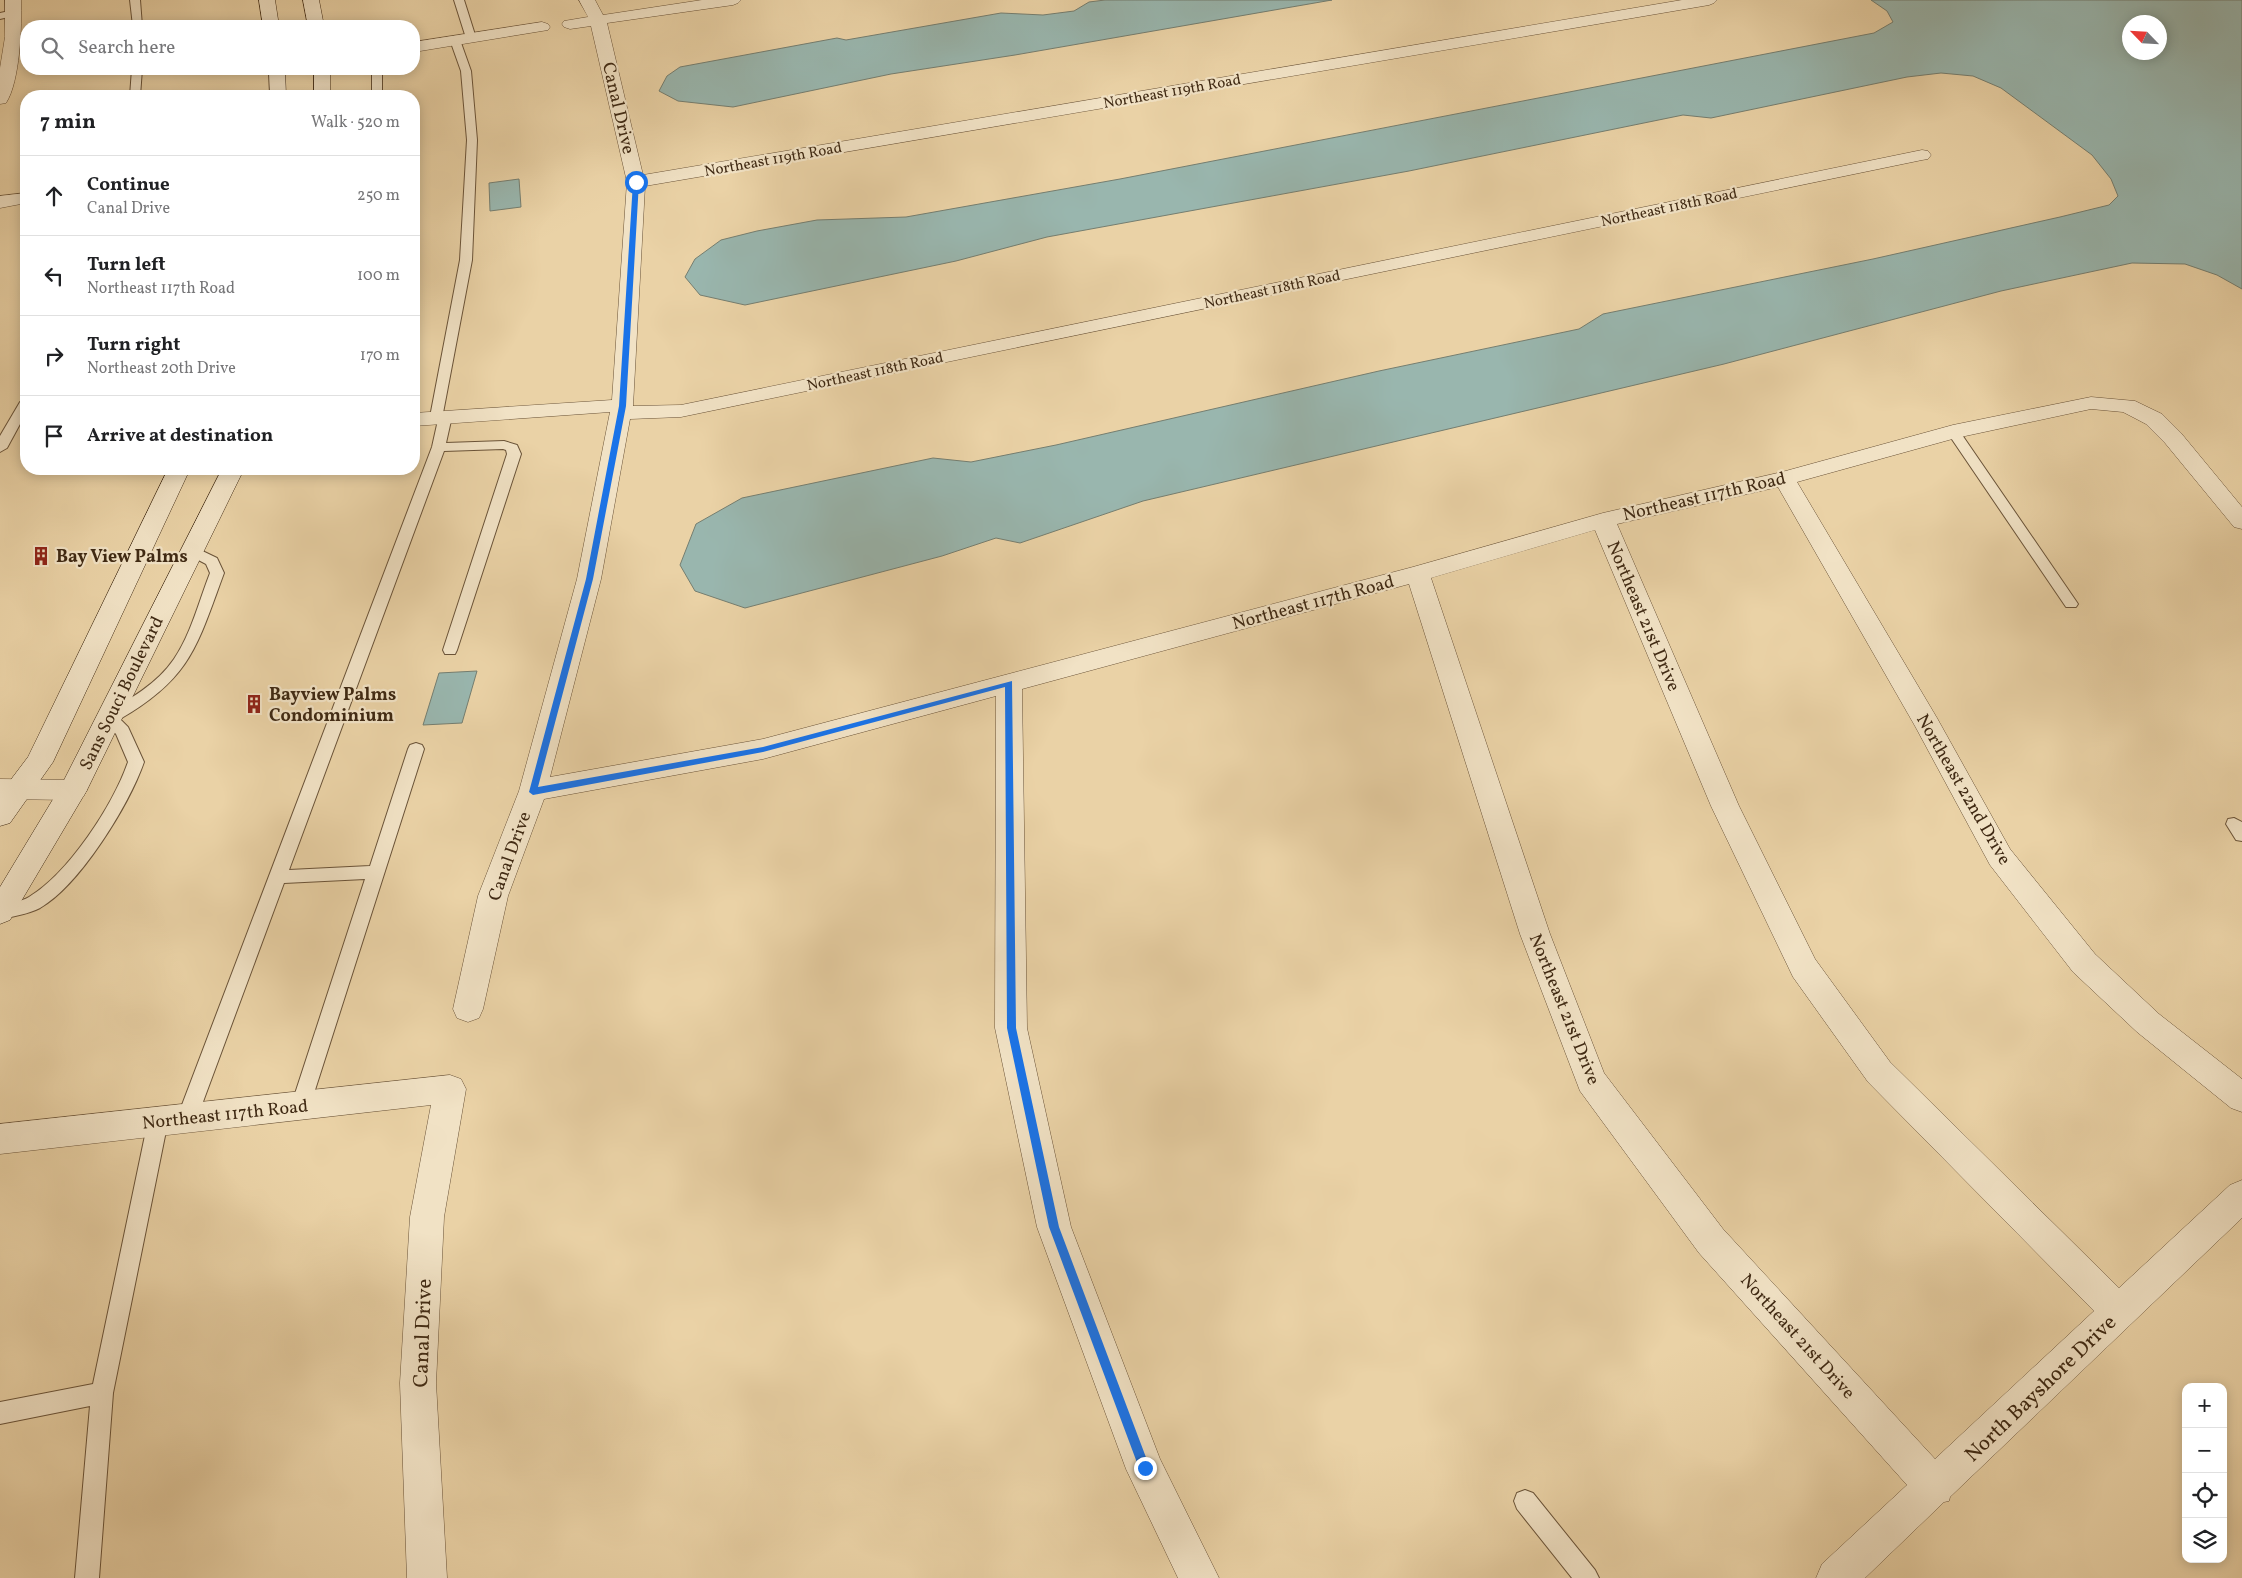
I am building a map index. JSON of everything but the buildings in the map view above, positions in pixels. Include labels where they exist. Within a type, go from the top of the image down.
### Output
[{"type":"street","points":[[267,0],[270,20]]},
{"type":"street","points":[[311,0],[315,20]]},
{"type":"street","points":[[570,24],[593,10],[733,0]]},
{"type":"street","name":"Northeast 119th Road","points":[[636,182],[1709,0]]},
{"type":"street","points":[[0,99],[11,50],[9,10]]},
{"type":"street","name":"Canal Drive","points":[[468,1009],[493,896],[533,792],[589,579],[622,410],[636,182],[593,10]]},
{"type":"street","points":[[420,45],[542,27]]},
{"type":"street","points":[[277,75],[278,90]]},
{"type":"street","points":[[322,75],[322,90]]},
{"type":"street","name":"Northeast 118th Road","points":[[420,418],[602,406],[622,410],[681,411],[1922,155]]},
{"type":"street","points":[[0,190],[20,190]]},
{"type":"street","points":[[0,202],[20,199]]},
{"type":"street","name":"Northeast 117th Road","points":[[533,792],[763,750],[1418,574],[1603,520],[1784,478],[1953,432],[2091,402],[2127,406],[2154,419],[2173,438],[2242,522]]},
{"type":"street","points":[[0,815],[9,789],[38,762],[176,475]]},
{"type":"street","name":"Sans Souci Boulevard","points":[[0,912],[74,790],[230,475]]},
{"type":"street","name":"Northeast 22nd Drive","points":[[1784,478],[1928,726],[2000,857],[2084,963],[2148,1023],[2242,1098]]},
{"type":"street","name":"Northeast 21st Drive","points":[[1603,520],[1726,806],[1804,968],[1879,1072],[2119,1312]]},
{"type":"street","name":"Northeast 21st Drive","points":[[1418,574],[1535,934],[1591,1081],[1711,1241],[1935,1487]]},
{"type":"street","points":[[1009,683],[1012,1028],[1054,1227],[1145,1468],[1199,1578]]},
{"type":"street","points":[[9,789],[74,790]]},
{"type":"street","name":"Canal Drive","points":[[427,1578],[418,1383],[427,1217],[450,1089]]},
{"type":"street","name":"Northeast 117th Road","points":[[0,1139],[450,1089]]},
{"type":"street","name":"North Bayshore Drive","points":[[1836,1578],[1935,1487],[2242,1196]]},
{"type":"lane","points":[[135,0],[137,20]]},
{"type":"lane","points":[[459,0],[470,38]]},
{"type":"lane","points":[[87,1578],[102,1393],[173,1119],[276,877],[439,448],[441,416],[467,250],[472,140],[466,71],[454,40]]},
{"type":"lane","points":[[135,90],[137,75]]},
{"type":"lane","points":[[377,75],[378,90]]},
{"type":"lane","points":[[0,448],[20,413]]},
{"type":"lane","points":[[1953,432],[2071,604]]},
{"type":"lane","points":[[439,448],[504,445],[512,448],[514,454],[450,650]]},
{"type":"lane","points":[[0,912],[34,903],[60,882],[95,839],[128,785],[136,762],[122,730],[109,718],[142,699],[172,672],[186,650],[217,573],[212,561],[192,551]]},
{"type":"lane","points":[[301,1106],[416,749]]},
{"type":"lane","points":[[276,877],[376,872]]},
{"type":"lane","points":[[0,1413],[102,1393]]},
{"type":"lane","points":[[1525,1501],[1587,1578]]},
{"type":"water","points":[[1105,0],[1332,0],[1015,55],[891,74],[733,107],[678,101],[659,91],[667,76],[680,67],[837,38],[846,40],[1001,13],[1043,15],[1074,11],[1089,2]]},
{"type":"water","points":[[1871,0],[2242,0],[2242,289],[2217,275],[2185,264],[2132,263],[2001,291],[1724,364],[1143,501],[1020,543],[996,538],[942,556],[745,608],[695,591],[680,565],[696,524],[742,498],[933,458],[971,462],[1056,445],[1379,371],[1579,329],[1603,314],[1873,259],[2060,217],[2109,205],[2118,196],[2111,179],[2092,155],[2001,88],[1973,76],[1941,73],[1907,77],[1711,118],[1683,115],[1409,171],[1047,237],[956,261],[745,305],[700,295],[685,277],[695,259],[721,240],[757,231],[817,220],[906,217],[1120,179],[1874,33],[1893,22],[1887,11]]},
{"type":"water","points":[[519,179],[521,207],[490,211],[489,183]]},
{"type":"water","points":[[477,671],[462,723],[423,725],[439,673]]},
{"type":"place","name":"Bay View Palms","points":[[41,556]]},
{"type":"place","name":"Bayview Palms Condominium","points":[[254,704]]},
{"type":"route","points":[[636,182],[621,413],[589,579],[533,792],[763,750],[1009,683],[1012,1028],[1054,1227],[1145,1468]]}]
